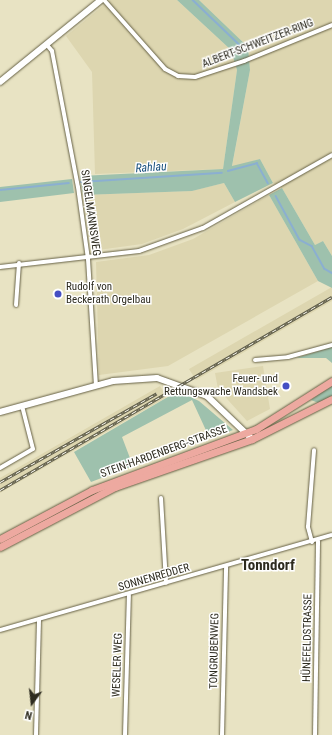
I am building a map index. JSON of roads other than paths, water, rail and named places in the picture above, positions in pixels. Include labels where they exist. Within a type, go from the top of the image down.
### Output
[{"type":"main road","points":[[0,82],[102,0]]},
{"type":"main road","points":[[0,413],[96,386],[140,377],[181,384],[213,400],[250,436]]},
{"type":"main road","name":"STEIN-HARDENBERG-STRASSE","points":[[0,539],[92,490],[250,436],[332,381]]},
{"type":"main road","name":"STEIN-HARDENBERG-STRASSE","points":[[0,547],[116,487],[250,436],[332,399]]},
{"type":"street","name":"ALBERT-SCHWEITZER-RING","points":[[102,0],[165,69],[178,76],[195,77],[244,61],[332,25]]},
{"type":"street","name":"SINGELMANNSWEG","points":[[47,45],[52,51],[78,188],[88,259],[96,386]]},
{"type":"street","points":[[0,267],[19,263],[88,259],[139,251],[183,236],[332,155]]},
{"type":"street","points":[[16,305],[19,263]]},
{"type":"street","points":[[255,360],[288,357],[332,345]]},
{"type":"street","points":[[0,468],[32,449],[22,406]]},
{"type":"street","points":[[312,542],[308,527],[314,450]]},
{"type":"street","points":[[161,498],[166,583]]},
{"type":"street","name":"SONNENREDDER","points":[[0,630],[318,541],[332,535]]},
{"type":"street","name":"HÜNEFELDSTRASSE","points":[[315,735],[318,541]]},
{"type":"street","name":"TONGRUBENWEG","points":[[222,735],[226,567]]},
{"type":"street","name":"WESELER WEG","points":[[125,735],[129,594]]},
{"type":"street","points":[[36,735],[39,620]]},
{"type":"waterway","points":[[193,0],[241,46]]},
{"type":"waterway","name":"Rahlau","points":[[228,171],[257,163],[268,183]]},
{"type":"waterway","name":"Rahlau","points":[[81,182],[222,173]]},
{"type":"waterway","name":"Rahlau","points":[[0,190],[69,183]]},
{"type":"waterway","name":"Rahlau","points":[[276,196],[300,240],[312,246],[325,269],[332,273]]},
{"type":"railway","points":[[0,490],[332,297]]},
{"type":"railway","points":[[0,482],[157,393]]},
{"type":"place","name":"Rudolf von Beckerath Orgelbau","points":[[58,294]]},
{"type":"place","name":"Feuer- und Rettungswache Wandsbek","points":[[286,386]]},
{"type":"district","name":"Tonndorf","points":[[268,566]]}]
